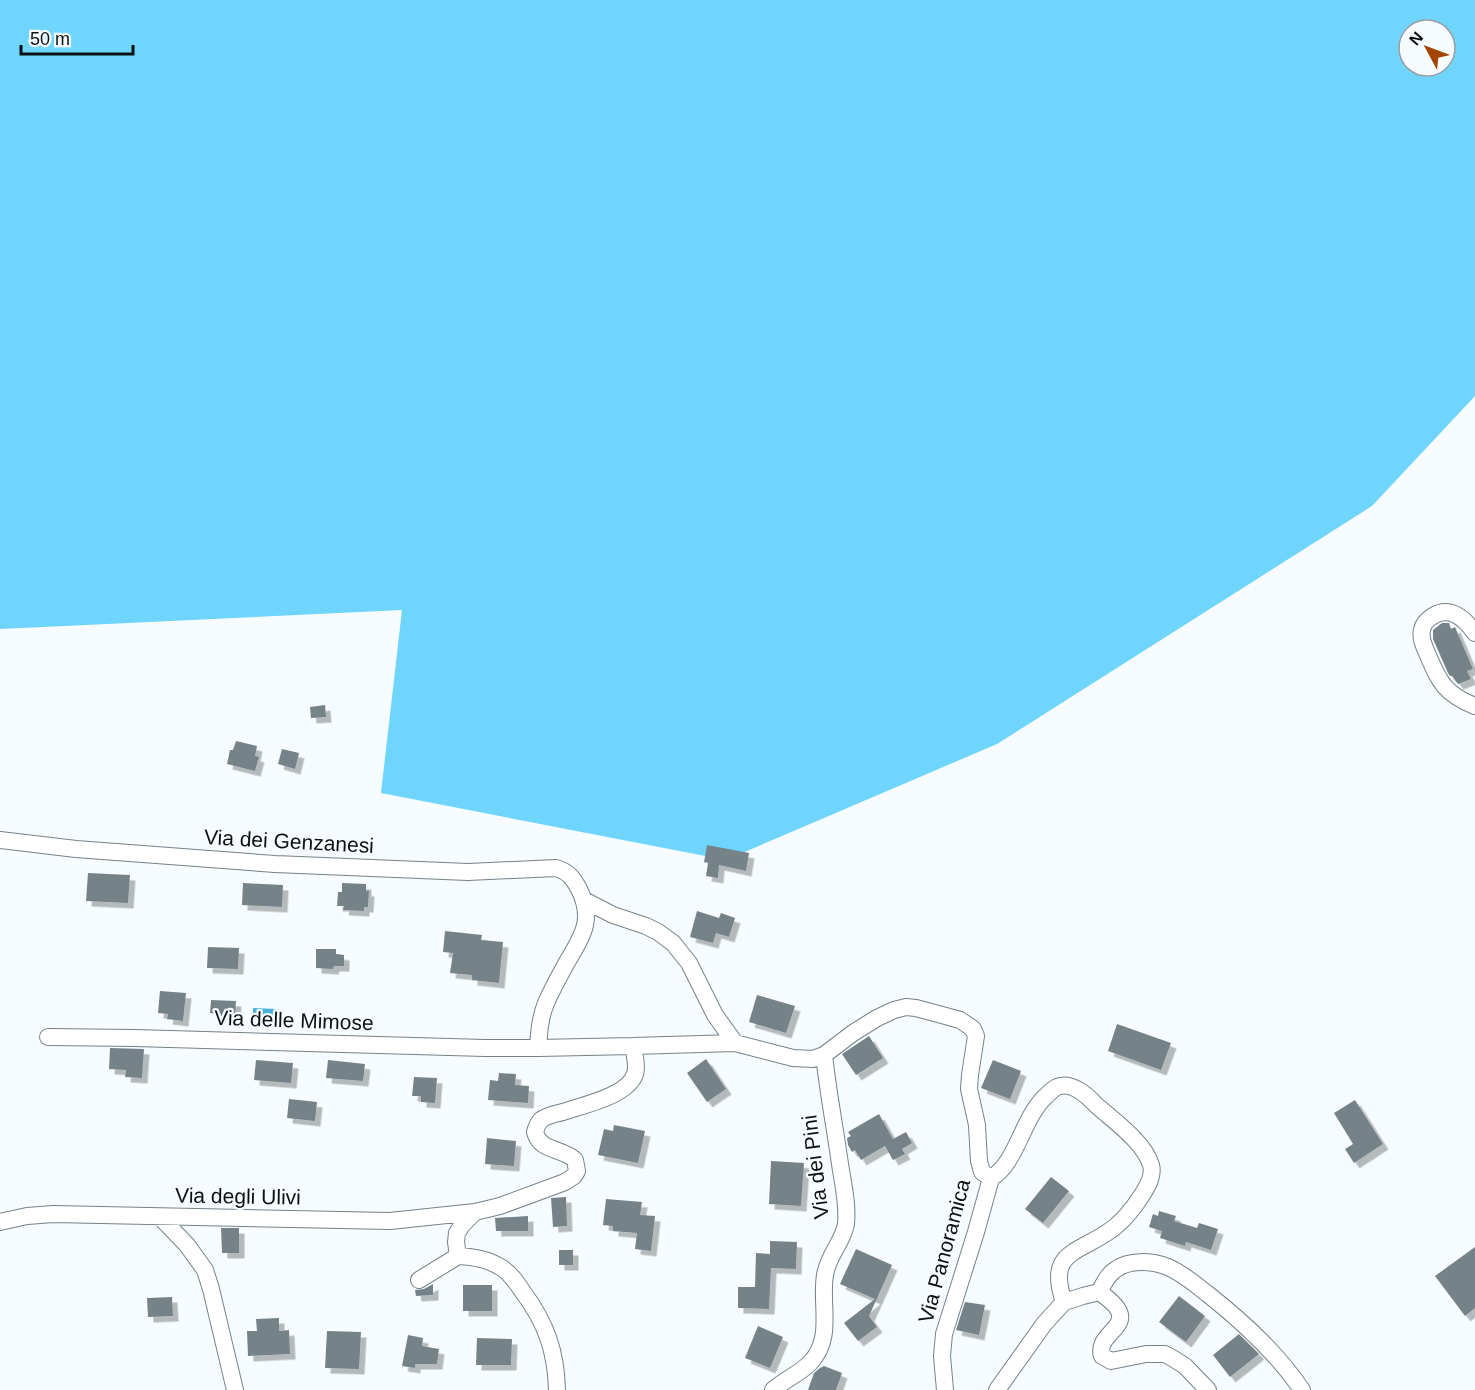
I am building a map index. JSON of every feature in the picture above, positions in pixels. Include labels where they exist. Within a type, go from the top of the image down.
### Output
[{"type":"street","points":[[1475,633],[1461,618],[1449,611],[1432,616],[1426,621],[1421,633],[1424,645],[1443,686],[1456,697],[1475,706]]},
{"type":"street","name":"Via dei Genzanesi","points":[[0,840],[76,849],[275,864],[468,872],[556,868],[573,877],[584,900]]},
{"type":"street","points":[[584,900],[605,912],[646,926],[673,944],[689,963],[715,1016],[735,1043],[807,1060],[824,1055]]},
{"type":"street","points":[[538,1048],[540,1023],[547,1002],[583,934],[586,918],[584,900]]},
{"type":"street","name":"Via Panoramica","points":[[824,1055],[847,1036],[871,1021],[902,1008],[916,1008],[960,1020],[973,1029],[976,1036],[969,1085],[978,1125],[979,1161],[982,1172],[991,1178],[944,1334],[942,1356],[945,1390]]},
{"type":"street","name":"Via delle Mimose","points":[[48,1037],[485,1048],[735,1043]]},
{"type":"street","name":"Via degli Ulivi","points":[[0,1222],[45,1214],[390,1221],[475,1212],[500,1206],[561,1184],[574,1176],[577,1171],[575,1160],[539,1141],[535,1132],[536,1127],[545,1118],[608,1097],[626,1086],[635,1073],[633,1046]]},
{"type":"street","name":"Via dei Pini","points":[[773,1390],[808,1364],[820,1346],[825,1324],[825,1271],[845,1225],[846,1203],[824,1055]]},
{"type":"street","points":[[991,1178],[1004,1168],[1038,1104],[1049,1093],[1062,1086],[1074,1088],[1088,1096],[1129,1134],[1145,1154],[1151,1165],[1151,1177],[1148,1186],[1134,1207],[1112,1229],[1071,1253],[1060,1267],[1058,1281],[1064,1302]]},
{"type":"street","points":[[458,1256],[457,1233],[475,1212]]},
{"type":"street","points":[[160,1217],[187,1245],[205,1270],[212,1289],[234,1390]]},
{"type":"street","points":[[419,1280],[458,1256],[477,1257],[501,1267],[516,1281],[535,1308],[549,1337],[555,1360],[557,1390]]},
{"type":"street","points":[[997,1390],[1044,1324],[1064,1302],[1100,1292],[1111,1273],[1131,1263],[1162,1265],[1191,1280],[1272,1352],[1302,1390]]},
{"type":"street","points":[[1100,1292],[1114,1303],[1120,1313],[1118,1326],[1104,1342],[1102,1356],[1111,1361],[1146,1354],[1165,1354],[1185,1366],[1208,1390]]},
{"type":"shaded area","points":[[0,0],[1475,0],[1475,396],[1372,506],[997,744],[726,860],[381,793],[402,610],[0,629]]},
{"type":"shaded area","points":[[253,1008],[276,1009],[276,1021],[253,1019]]},
{"type":"building","points":[[1442,623],[1449,623],[1451,629],[1455,627],[1473,669],[1467,671],[1471,679],[1458,684],[1448,673],[1433,639],[1433,630]]},
{"type":"building","points":[[325,705],[326,717],[311,718],[310,707]]},
{"type":"building","points":[[236,741],[257,746],[255,756],[259,757],[255,771],[227,764],[230,750],[233,750]]},
{"type":"building","points":[[282,749],[299,753],[295,769],[278,764]]},
{"type":"building","points":[[707,845],[749,853],[746,871],[719,865],[718,878],[706,876],[708,863],[704,862]]},
{"type":"building","points":[[88,873],[130,875],[128,903],[86,901]]},
{"type":"building","points":[[243,883],[283,885],[282,907],[242,905]]},
{"type":"building","points":[[342,883],[366,884],[366,891],[369,891],[368,907],[364,907],[364,911],[343,910],[344,906],[337,906],[338,892],[342,892]]},
{"type":"building","points":[[697,911],[719,918],[721,913],[735,918],[729,937],[716,933],[713,943],[690,937]]},
{"type":"building","points":[[445,931],[482,935],[481,940],[503,942],[499,983],[472,980],[472,975],[450,973],[453,953],[443,952]]},
{"type":"building","points":[[208,947],[239,948],[238,969],[207,968]]},
{"type":"building","points":[[316,949],[336,949],[336,954],[344,955],[344,966],[334,966],[333,969],[316,968]]},
{"type":"building","points":[[160,991],[186,993],[183,1021],[167,1019],[168,1014],[158,1013]]},
{"type":"building","points":[[757,995],[795,1006],[786,1033],[749,1022]]},
{"type":"building","points":[[211,1000],[236,1001],[235,1016],[210,1013]]},
{"type":"building","points":[[1117,1024],[1171,1043],[1161,1070],[1108,1051]]},
{"type":"building","points":[[869,1036],[883,1058],[856,1075],[842,1054]]},
{"type":"building","points":[[110,1048],[144,1049],[142,1078],[125,1077],[126,1070],[109,1069]]},
{"type":"building","points":[[706,1059],[726,1089],[707,1102],[687,1073]]},
{"type":"building","points":[[256,1060],[293,1063],[291,1083],[254,1080]]},
{"type":"building","points":[[328,1060],[365,1064],[363,1081],[326,1078]]},
{"type":"building","points":[[993,1060],[1021,1071],[1010,1099],[981,1088]]},
{"type":"building","points":[[499,1073],[516,1074],[515,1085],[529,1086],[528,1103],[488,1100],[490,1080],[498,1081]]},
{"type":"building","points":[[414,1077],[437,1078],[435,1103],[421,1102],[421,1096],[412,1096]]},
{"type":"building","points":[[289,1099],[317,1102],[315,1121],[287,1118]]},
{"type":"building","points":[[1355,1100],[1383,1144],[1354,1163],[1345,1149],[1353,1144],[1334,1113]]},
{"type":"building","points":[[879,1114],[893,1139],[906,1132],[912,1143],[902,1149],[905,1154],[893,1160],[885,1146],[861,1160],[855,1150],[852,1152],[848,1145],[847,1138],[851,1136],[848,1132]]},
{"type":"building","points":[[614,1125],[645,1131],[638,1163],[598,1155],[604,1129],[613,1131]]},
{"type":"building","points":[[487,1138],[516,1141],[514,1166],[485,1164]]},
{"type":"building","points":[[771,1161],[804,1163],[801,1206],[769,1204]]},
{"type":"building","points":[[1051,1177],[1069,1191],[1043,1223],[1025,1209]]},
{"type":"building","points":[[566,1197],[567,1226],[553,1227],[551,1198]]},
{"type":"building","points":[[606,1199],[642,1202],[640,1215],[655,1216],[651,1251],[635,1249],[637,1233],[613,1231],[613,1226],[603,1225]]},
{"type":"building","points":[[1159,1211],[1176,1216],[1174,1221],[1197,1228],[1199,1223],[1218,1229],[1211,1250],[1186,1242],[1185,1246],[1160,1238],[1162,1231],[1149,1227],[1153,1214],[1158,1216]]},
{"type":"building","points":[[528,1216],[528,1231],[496,1231],[495,1218]]},
{"type":"building","points":[[221,1228],[239,1228],[239,1253],[222,1253]]},
{"type":"building","points":[[770,1241],[797,1242],[796,1269],[771,1268],[769,1309],[738,1308],[738,1287],[755,1287],[756,1253],[770,1254]]},
{"type":"building","points":[[1475,1247],[1475,1308],[1465,1316],[1435,1276]]},
{"type":"building","points":[[856,1249],[892,1265],[869,1316],[877,1327],[858,1341],[844,1323],[875,1299],[840,1284]]},
{"type":"building","points":[[559,1250],[573,1250],[573,1265],[559,1265]]},
{"type":"building","points":[[433,1284],[433,1295],[416,1296],[415,1290],[424,1289]]},
{"type":"building","points":[[463,1285],[492,1285],[492,1311],[463,1311]]},
{"type":"building","points":[[1179,1296],[1205,1316],[1186,1342],[1159,1322]]},
{"type":"building","points":[[172,1297],[173,1316],[148,1317],[147,1298]]},
{"type":"building","points":[[965,1302],[985,1305],[979,1335],[956,1330]]},
{"type":"building","points":[[279,1318],[279,1331],[289,1330],[290,1354],[248,1356],[247,1331],[257,1331],[256,1319]]},
{"type":"building","points":[[758,1326],[783,1337],[770,1368],[745,1358]]},
{"type":"building","points":[[327,1331],[361,1332],[359,1369],[325,1368]]},
{"type":"building","points":[[1239,1334],[1259,1354],[1230,1377],[1213,1355]]},
{"type":"building","points":[[408,1335],[423,1338],[422,1346],[439,1349],[437,1364],[415,1364],[415,1368],[402,1366]]},
{"type":"building","points":[[477,1338],[512,1339],[511,1365],[476,1365]]},
{"type":"building","points":[[824,1366],[842,1373],[836,1390],[808,1390],[814,1373]]}]
